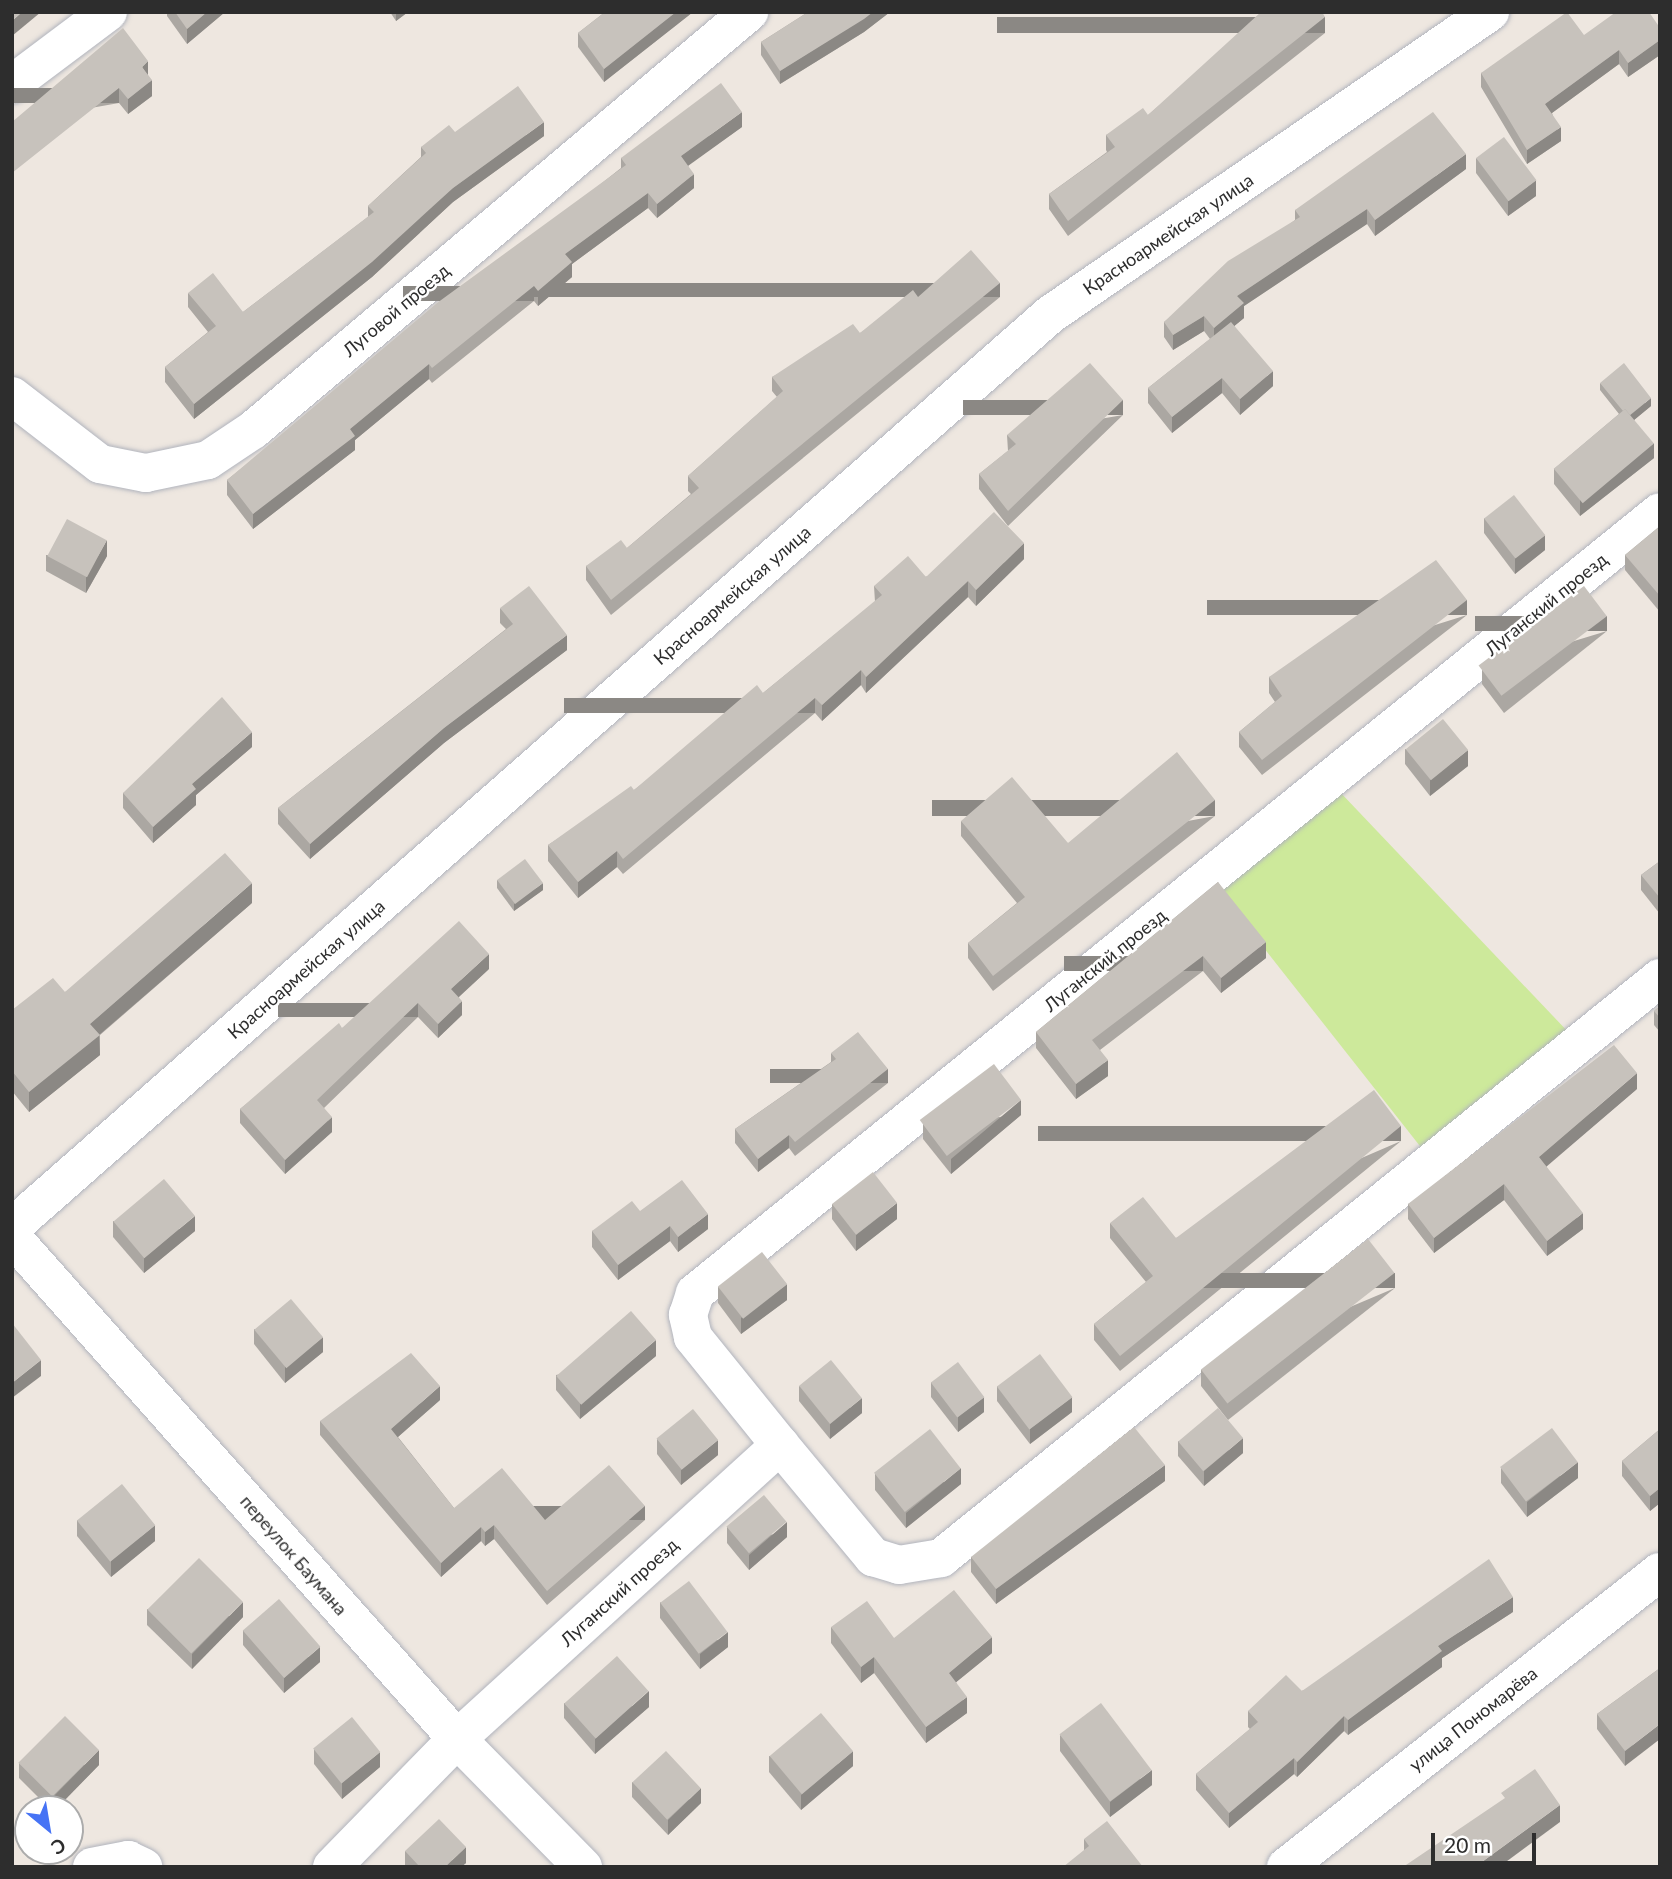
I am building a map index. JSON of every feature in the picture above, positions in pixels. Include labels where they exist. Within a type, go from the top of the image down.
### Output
[{"type":"street","points":[[12,84],[108,12]]},
{"type":"street","name":"Луговой проезд","points":[[12,396],[100,464],[146,473],[208,460],[253,430],[749,12]]},
{"type":"street","name":"Красноармейская улица","points":[[12,1227],[1052,313],[1490,12]]},
{"type":"street","name":"Луганский проезд","points":[[1660,512],[695,1293],[688,1315],[693,1337],[873,1557],[899,1565],[941,1558],[1660,978]]},
{"type":"street","name":"переулок Баумана","points":[[12,1237],[457,1739],[583,1867]]},
{"type":"street","name":"Луганский проезд","points":[[332,1867],[457,1739],[780,1445]]},
{"type":"street","name":"улица Пономарёва","points":[[1286,1867],[1660,1572]]},
{"type":"street","points":[[92,1867],[128,1860],[143,1867]]},
{"type":"green space","points":[[1339,791],[1572,1036],[1427,1155],[1219,891]]},
{"type":"building","points":[[12,12],[22,12],[12,21]]},
{"type":"building","points":[[175,12],[207,12],[187,29]]},
{"type":"building","points":[[605,12],[676,12],[604,69],[578,33]]},
{"type":"building","points":[[808,12],[873,12],[780,71],[761,42]]},
{"type":"building","points":[[1261,12],[1322,12],[1325,17],[1068,221],[1049,194],[1115,147],[1106,135],[1143,108],[1148,115]]},
{"type":"building","points":[[1567,12],[1584,35],[1616,12],[1649,12],[1660,28],[1660,40],[1628,63],[1619,50],[1545,104],[1561,127],[1527,150],[1481,73]]},
{"type":"building","points":[[123,28],[148,61],[142,67],[152,80],[128,99],[119,88],[12,173],[12,122]]},
{"type":"building","points":[[721,83],[742,112],[681,156],[694,174],[657,204],[648,193],[565,254],[572,262],[538,291],[534,286],[432,368],[429,364],[350,429],[355,436],[253,514],[227,480],[437,303],[626,165],[621,158]]},
{"type":"building","points":[[518,86],[544,122],[453,188],[372,262],[194,404],[165,367],[216,326],[188,293],[213,273],[243,312],[374,212],[368,206],[426,153],[421,147],[449,125],[455,132]]},
{"type":"building","points":[[1433,112],[1466,154],[1375,220],[1367,209],[1237,296],[1244,303],[1214,328],[1204,316],[1173,335],[1164,322],[1228,261],[1300,217],[1295,210]]},
{"type":"building","points":[[1504,137],[1536,180],[1509,201],[1476,158]]},
{"type":"building","points":[[971,250],[1000,283],[611,600],[586,566],[621,540],[627,548],[699,488],[688,476],[783,391],[772,377],[853,324],[860,333],[913,290],[918,297]]},
{"type":"building","points":[[1231,322],[1273,371],[1240,399],[1222,378],[1172,417],[1148,388]]},
{"type":"building","points":[[1090,363],[1123,400],[1008,511],[979,474],[1016,444],[1007,435]]},
{"type":"building","points":[[1624,363],[1651,398],[1630,415],[1625,409],[1623,411],[1600,383]]},
{"type":"building","points":[[1625,409],[1654,443],[1583,503],[1554,469]]},
{"type":"building","points":[[1514,495],[1545,535],[1515,559],[1484,518]]},
{"type":"building","points":[[994,512],[1024,543],[976,590],[968,581],[866,677],[861,670],[822,705],[815,698],[623,859],[617,851],[578,882],[548,845],[631,786],[634,790],[757,685],[763,693],[882,595],[874,586],[908,556],[926,577]]},
{"type":"building","points":[[67,519],[107,540],[87,577],[47,556]]},
{"type":"building","points":[[1660,526],[1660,596],[1625,555]]},
{"type":"building","points":[[1436,560],[1467,600],[1262,760],[1239,732],[1282,696],[1269,677]]},
{"type":"building","points":[[529,586],[567,635],[444,728],[310,844],[278,808],[513,624],[500,608]]},
{"type":"building","points":[[1584,586],[1607,616],[1501,696],[1479,665]]},
{"type":"building","points":[[222,697],[252,732],[192,784],[196,789],[153,827],[123,793]]},
{"type":"building","points":[[1443,719],[1468,750],[1431,780],[1406,749]]},
{"type":"building","points":[[1177,752],[1215,800],[993,976],[968,943],[1025,897],[961,821],[1012,777],[1068,843]]},
{"type":"building","points":[[225,853],[252,883],[90,1024],[100,1035],[29,1092],[12,1071],[12,1010],[53,978],[65,992]]},
{"type":"building","points":[[525,859],[543,883],[515,904],[497,880]]},
{"type":"building","points":[[1660,861],[1660,898],[1641,875]]},
{"type":"building","points":[[1218,882],[1266,942],[1221,978],[1203,956],[1092,1040],[1108,1060],[1076,1084],[1036,1032]]},
{"type":"building","points":[[459,921],[489,954],[451,989],[462,1001],[438,1024],[418,1003],[317,1100],[332,1117],[285,1160],[240,1109],[339,1023],[342,1028]]},
{"type":"building","points":[[1660,1006],[1660,1018],[1654,1011]]},
{"type":"building","points":[[858,1032],[888,1069],[795,1142],[789,1135],[758,1159],[735,1129],[836,1059],[831,1053]]},
{"type":"building","points":[[1614,1045],[1637,1073],[1539,1157],[1583,1213],[1547,1241],[1504,1184],[1434,1238],[1408,1204]]},
{"type":"building","points":[[994,1064],[1021,1100],[947,1156],[920,1120]]},
{"type":"building","points":[[1374,1090],[1401,1126],[1120,1356],[1094,1324],[1153,1276],[1110,1223],[1143,1197],[1176,1238]]},
{"type":"building","points":[[873,1172],[897,1203],[856,1235],[832,1204]]},
{"type":"building","points":[[164,1179],[195,1216],[144,1258],[113,1221]]},
{"type":"building","points":[[682,1180],[708,1214],[678,1237],[670,1226],[618,1265],[592,1231],[632,1201],[640,1211]]},
{"type":"building","points":[[1368,1239],[1394,1273],[1227,1403],[1201,1370]]},
{"type":"building","points":[[762,1252],[787,1284],[743,1319],[718,1286]]},
{"type":"building","points":[[291,1299],[323,1337],[286,1368],[254,1330]]},
{"type":"building","points":[[631,1311],[656,1340],[581,1405],[556,1376]]},
{"type":"building","points":[[12,1323],[41,1360],[12,1383]]},
{"type":"building","points":[[411,1353],[440,1386],[391,1429],[454,1508],[502,1468],[545,1520],[609,1465],[645,1506],[547,1591],[494,1525],[485,1532],[481,1527],[441,1563],[320,1421]]},
{"type":"building","points":[[1040,1354],[1072,1397],[1029,1430],[997,1386]]},
{"type":"building","points":[[831,1360],[862,1398],[830,1424],[799,1386]]},
{"type":"building","points":[[958,1362],[984,1397],[957,1418],[931,1382]]},
{"type":"building","points":[[1218,1408],[1243,1438],[1203,1471],[1178,1441]]},
{"type":"building","points":[[693,1409],[718,1440],[682,1470],[656,1439]]},
{"type":"building","points":[[1134,1427],[1165,1465],[996,1589],[971,1557]]},
{"type":"building","points":[[1552,1428],[1578,1462],[1526,1501],[1500,1467]]},
{"type":"building","points":[[930,1429],[961,1468],[905,1512],[874,1473]]},
{"type":"building","points":[[1660,1429],[1660,1488],[1650,1496],[1622,1461]]},
{"type":"building","points":[[122,1484],[155,1525],[110,1562],[77,1521]]},
{"type":"building","points":[[764,1495],[786,1522],[749,1553],[726,1526]]},
{"type":"building","points":[[199,1558],[243,1602],[191,1653],[147,1610]]},
{"type":"building","points":[[1489,1559],[1513,1597],[1438,1646],[1442,1651],[1348,1720],[1344,1716],[1297,1762],[1294,1758],[1229,1813],[1196,1774],[1258,1722],[1248,1711],[1286,1675],[1302,1691]]},
{"type":"building","points":[[689,1581],[728,1632],[699,1654],[660,1603]]},
{"type":"building","points":[[954,1590],[992,1637],[949,1673],[967,1697],[926,1727],[874,1657],[861,1667],[831,1627],[867,1601],[894,1638]]},
{"type":"building","points":[[279,1599],[320,1647],[284,1678],[243,1630]]},
{"type":"building","points":[[617,1656],[648,1691],[596,1738],[564,1704]]},
{"type":"building","points":[[1660,1668],[1660,1724],[1625,1751],[1597,1714]]},
{"type":"building","points":[[1101,1703],[1152,1770],[1110,1801],[1059,1734]]},
{"type":"building","points":[[821,1713],[853,1751],[802,1794],[770,1756]]},
{"type":"building","points":[[65,1716],[99,1750],[54,1795],[51,1795],[18,1763]]},
{"type":"building","points":[[352,1717],[380,1752],[341,1783],[313,1748]]},
{"type":"building","points":[[666,1751],[701,1788],[667,1820],[632,1782]]},
{"type":"building","points":[[1535,1769],[1560,1805],[1475,1867],[1403,1867],[1505,1798],[1501,1793]]},
{"type":"building","points":[[439,1819],[466,1847],[445,1867],[420,1867],[405,1851]]},
{"type":"building","points":[[1107,1821],[1143,1867],[1063,1867],[1089,1846],[1084,1839]]}]
